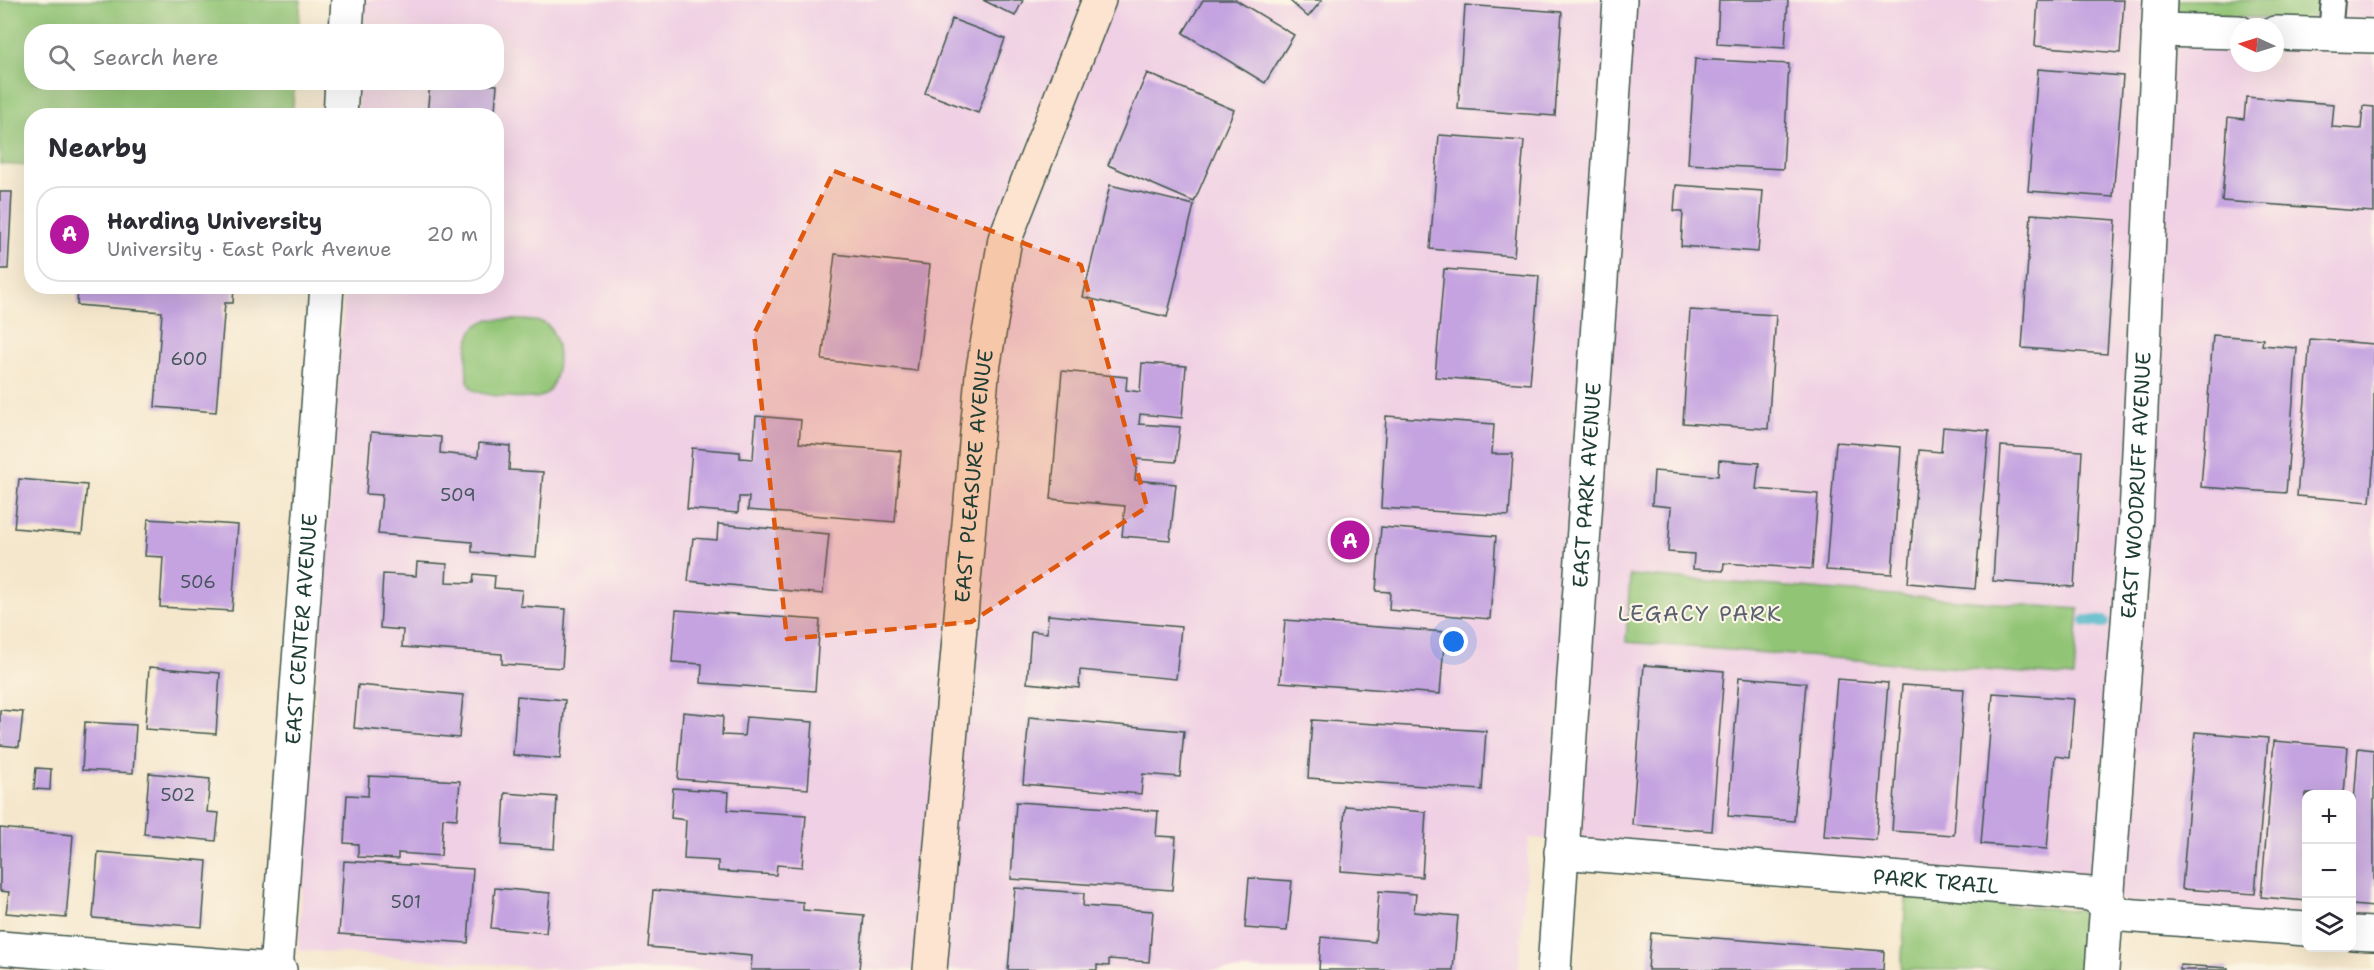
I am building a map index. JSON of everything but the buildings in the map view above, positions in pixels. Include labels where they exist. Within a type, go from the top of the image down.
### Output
[{"type":"street","points":[[346,24],[348,0]]},
{"type":"street","name":"EAST PLEASURE AVENUE","points":[[930,970],[982,375],[1005,239],[1099,0]]},
{"type":"street","name":"EAST PARK AVENUE","points":[[1554,970],[1620,0]]},
{"type":"street","points":[[2159,15],[2230,30]]},
{"type":"street","name":"EAST WOODRUFF AVENUE","points":[[2103,970],[2136,516],[2159,15]]},
{"type":"street","points":[[2284,33],[2374,36]]},
{"type":"street","points":[[340,108],[342,90]]},
{"type":"street","name":"EAST CENTER AVENUE","points":[[277,970],[326,294]]},
{"type":"street","name":"PARK TRAIL","points":[[1561,852],[2091,894],[2123,915],[2302,929]]},
{"type":"street","points":[[2356,933],[2374,934]]},
{"type":"street","points":[[0,948],[277,970]]},
{"type":"lane","points":[[2330,34],[2333,0]]},
{"type":"highlighted area","points":[[834,171],[1081,265],[1147,507],[971,622],[787,639],[754,334]]},
{"type":"shaded area","points":[[365,0],[2374,0],[2374,924],[2356,922],[2356,790],[2302,790],[2302,918],[2126,903],[2089,883],[1529,838],[1519,970],[569,970],[298,950],[345,294],[504,294],[504,108],[357,108],[359,90],[504,90],[504,24],[363,24]]},
{"type":"green space","points":[[0,0],[301,0],[299,24],[24,24],[24,90],[294,90],[293,108],[24,108],[24,166],[0,164]]},
{"type":"green space","points":[[2173,0],[2325,0],[2324,5],[2309,21],[2172,13]]},
{"type":"green space","points":[[489,319],[540,322],[551,329],[558,349],[558,362],[556,374],[547,393],[534,398],[516,398],[484,394],[472,389],[467,372],[469,341],[475,328]]},
{"type":"green space","points":[[1630,575],[2079,609],[2074,677],[1626,642]]},
{"type":"green space","points":[[1906,898],[2087,911],[2083,970],[1901,970]]},
{"type":"waterway","points":[[2086,621],[2104,622]]},
{"type":"place","name":"Harding University","points":[[1350,540]]},
{"type":"district","name":"LEGACY PARK","points":[[1700,613]]}]
